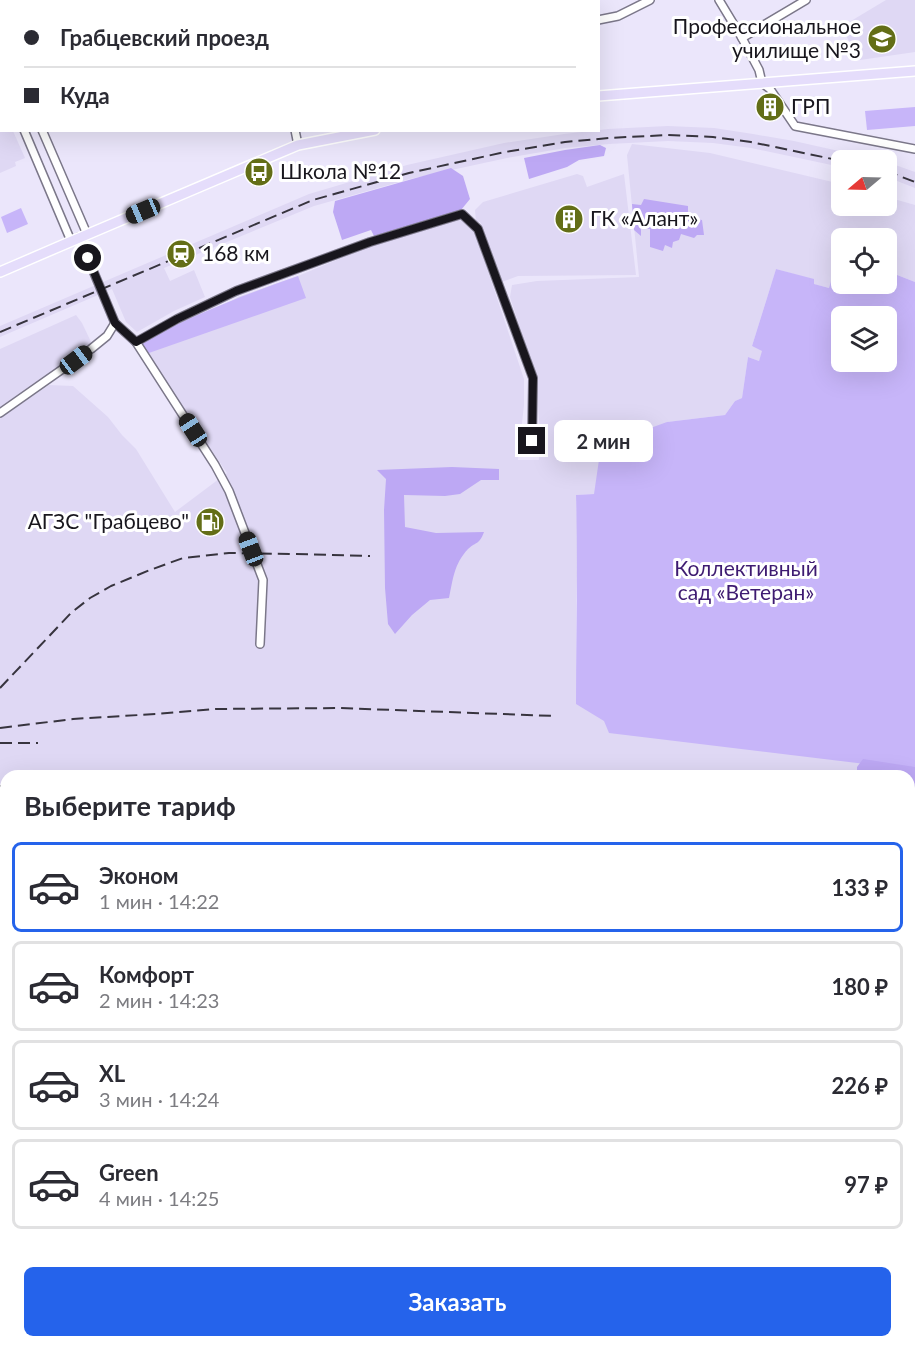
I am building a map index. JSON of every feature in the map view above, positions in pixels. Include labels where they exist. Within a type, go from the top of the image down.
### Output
[{"type":"main road","points":[[600,96],[915,71]]},
{"type":"main road","points":[[0,272],[298,145],[365,132]]},
{"type":"street","points":[[600,20],[618,16],[650,0]]},
{"type":"street","points":[[719,0],[759,70],[762,83],[770,89],[795,126],[915,149]]},
{"type":"street","points":[[742,38],[806,0]]},
{"type":"street","points":[[25,132],[79,238],[115,323],[136,342],[215,465],[229,491],[263,580],[260,644]]},
{"type":"street","points":[[43,132],[79,238]]},
{"type":"street","points":[[295,132],[298,145]]},
{"type":"street","points":[[136,342],[177,319],[236,291],[370,242],[462,214],[478,229],[533,378],[532,441]]},
{"type":"street","points":[[0,414],[91,349],[107,336],[115,323]]},
{"type":"shaded area","name":"Профессиональное училище №3","points":[[886,0],[915,0],[915,52],[860,60],[841,27]]},
{"type":"shaded area","points":[[668,126],[714,128],[834,150],[831,150],[831,165],[751,148],[713,143],[668,141],[609,144],[565,148],[507,158],[410,179],[314,206],[164,268],[170,281],[194,270],[205,297],[137,332],[126,322],[112,289],[0,337],[0,326],[309,194],[407,165],[504,143],[564,134],[600,132],[600,130]]},
{"type":"shaded area","points":[[0,132],[13,132],[25,158],[15,162],[16,166],[0,173]]},
{"type":"shaded area","points":[[632,144],[710,153],[831,182],[831,216],[897,216],[897,200],[915,205],[915,282],[897,275],[897,228],[831,228],[829,288],[813,284],[814,280],[776,269],[752,346],[763,350],[759,361],[748,357],[742,398],[735,401],[725,415],[667,422],[594,494],[576,495],[578,549],[576,704],[915,770],[0,770],[0,418],[49,385],[73,386],[108,417],[136,449],[175,512],[227,473],[146,354],[238,297],[298,276],[368,247],[461,219],[468,223],[476,235],[524,379],[524,405],[518,460],[539,460],[540,434],[536,378],[510,297],[512,285],[537,281],[639,277],[627,155]]},
{"type":"shaded area","points":[[600,145],[606,148],[604,156],[579,160],[567,167],[529,179],[524,158]]},
{"type":"shaded area","points":[[897,166],[915,172],[915,188],[897,181]]},
{"type":"shaded area","points":[[451,168],[463,176],[470,199],[461,210],[374,236],[371,230],[342,240],[333,212],[335,201]]},
{"type":"shaded area","points":[[577,174],[583,176],[587,187],[624,174],[636,275],[518,276],[502,282],[480,222],[476,222],[475,210],[483,202]]},
{"type":"shaded area","points":[[644,199],[688,206],[691,218],[702,220],[704,235],[697,235],[694,238],[681,234],[679,240],[673,242],[672,248],[665,245],[663,251],[650,247],[650,229],[641,229],[641,236],[634,230],[632,204],[641,205]]},
{"type":"shaded area","points":[[76,315],[92,344],[0,409],[0,349]]},
{"type":"shaded area","points":[[452,467],[499,469],[499,480],[481,480],[460,494],[404,495],[405,527],[436,533],[484,532],[479,541],[468,549],[460,560],[449,598],[430,600],[395,634],[388,624],[385,588],[386,479],[377,470]]},
{"type":"shaded area","points":[[863,759],[915,767],[915,770],[857,770]]},
{"type":"green space","points":[[915,107],[915,126],[867,130],[865,111]]},
{"type":"green space","points":[[21,208],[28,224],[7,233],[1,217]]},
{"type":"green space","name":"Коллективный сад «Ветеран»","points":[[776,269],[814,279],[814,284],[829,288],[831,281],[831,294],[897,294],[897,275],[915,282],[915,770],[609,733],[604,721],[576,704],[576,495],[594,494],[601,446],[667,422],[725,415],[735,401],[742,398],[748,357],[759,361],[762,351],[752,346]]},
{"type":"green space","points":[[298,276],[306,298],[146,354],[141,343],[179,323]]},
{"type":"railway","points":[[0,332],[313,200],[409,173],[505,152],[565,142],[668,135],[751,142],[831,159]]},
{"type":"railway","points":[[897,175],[915,182]]},
{"type":"railway","points":[[0,688],[71,613],[90,598],[111,586],[183,558],[229,553],[290,554]]},
{"type":"railway","points":[[296,554],[370,556]]},
{"type":"railway","points":[[0,728],[73,719],[216,709],[340,708],[555,716]]},
{"type":"railway","points":[[0,743],[38,743]]},
{"type":"place","name":"Профессиональное училище №3","points":[[882,39]]},
{"type":"place","name":"ГРП","points":[[770,107]]},
{"type":"place","name":"Школа №12","points":[[259,172]]},
{"type":"place","name":"ГК «Алант»","points":[[569,219]]},
{"type":"place","name":"168 км","points":[[181,254]]},
{"type":"place","name":"АГЗС \"Грабцево\"","points":[[210,522]]},
{"type":"route","points":[[88,258],[115,323],[136,342],[177,319],[236,291],[370,242],[462,214],[478,229],[533,378],[532,441]]}]
